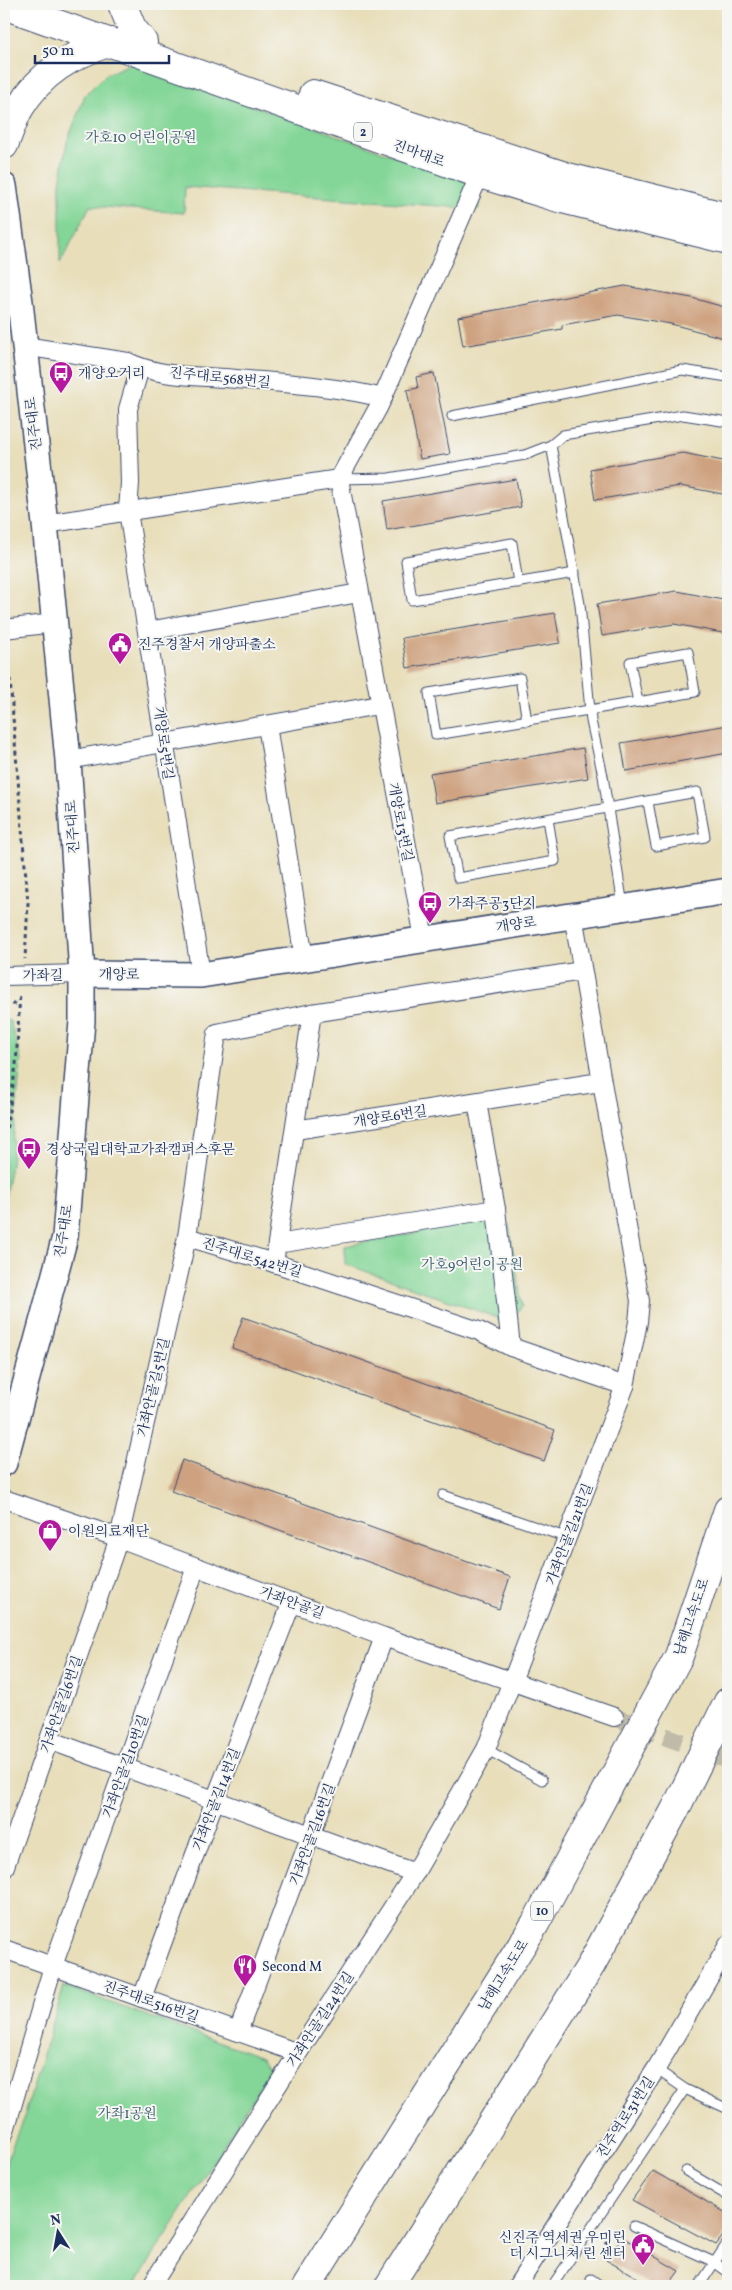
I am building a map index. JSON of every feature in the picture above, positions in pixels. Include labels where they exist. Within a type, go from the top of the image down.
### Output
[{"type":"highway","name":"진마대로","points":[[8,4],[253,74],[568,177],[728,217]]},
{"type":"highway","points":[[122,4],[132,28],[143,42]]},
{"type":"highway","name":"진마대로","points":[[4,5],[480,174],[562,199],[728,240]]},
{"type":"highway","points":[[4,145],[19,109],[39,83],[63,62],[87,50],[111,42]]},
{"type":"highway","name":"남해고속도로","points":[[307,2286],[539,1916],[679,1656],[728,1510]]},
{"type":"highway","points":[[389,2286],[591,1966],[674,1810],[728,1702]]},
{"type":"street","points":[[45,524],[339,479],[383,398],[480,174]]},
{"type":"street","name":"진주대로","points":[[4,186],[45,524],[68,760],[82,974],[82,1021],[65,1237],[4,1463]]},
{"type":"street","name":"진주대로568번길","points":[[24,346],[128,362],[140,368],[205,377],[342,388],[383,398]]},
{"type":"street","points":[[128,511],[130,483],[128,409],[140,368]]},
{"type":"street","name":"개양로13번길","points":[[339,479],[379,705],[424,938]]},
{"type":"street","name":"개양로5번길","points":[[128,511],[200,975]]},
{"type":"street","points":[[148,631],[359,593]]},
{"type":"street","points":[[4,629],[54,623]]},
{"type":"street","points":[[68,760],[379,705]]},
{"type":"street","points":[[267,725],[304,959]]},
{"type":"street","name":"개양로","points":[[82,974],[200,975],[728,890]]},
{"type":"street","points":[[573,915],[600,1082],[640,1301],[638,1322],[625,1386]]},
{"type":"street","points":[[274,1263],[312,1013],[582,971]]},
{"type":"street","name":"가좌길","points":[[4,976],[82,974]]},
{"type":"street","name":"진주대로542번길","points":[[312,1013],[217,1033],[188,1237],[274,1263],[479,1331],[511,1347],[625,1386]]},
{"type":"street","name":"개양로6번길","points":[[295,1130],[600,1082]]},
{"type":"street","points":[[477,1102],[496,1209],[511,1347]]},
{"type":"street","name":"진주대로542번길","points":[[277,1244],[496,1209]]},
{"type":"street","name":"가좌안골길5번길","points":[[119,1538],[188,1237]]},
{"type":"street","name":"가좌안골길21번길","points":[[511,1681],[568,1538],[625,1386]]},
{"type":"street","name":"가좌안골길","points":[[4,1499],[119,1538],[384,1636],[614,1717]]},
{"type":"street","name":"가좌안골길6번길","points":[[4,1869],[119,1538]]},
{"type":"street","name":"가좌안골길10번길","points":[[4,2134],[53,1966],[196,1567]]},
{"type":"street","name":"가좌안골길14번길","points":[[142,1998],[215,1800],[292,1602]]},
{"type":"street","name":"가좌안골길16번길","points":[[238,2032],[384,1636]]},
{"type":"street","points":[[486,1749],[511,1681]]},
{"type":"street","points":[[49,1740],[415,1873]]},
{"type":"street","name":"가좌안골길24번길","points":[[151,2286],[298,2053],[415,1873],[486,1749]]},
{"type":"street","name":"진주역로31번길","points":[[517,2286],[656,2069],[728,1945]]},
{"type":"street","name":"진주대로516번길","points":[[4,1949],[298,2053]]},
{"type":"lane","points":[[452,416],[682,370],[728,377]]},
{"type":"lane","points":[[339,479],[399,476],[525,455],[551,445],[563,435],[683,415],[728,422]]},
{"type":"lane","points":[[551,445],[580,604],[590,710],[623,906]]},
{"type":"lane","points":[[518,583],[512,544],[406,561],[412,600],[518,583],[575,573]]},
{"type":"lane","points":[[527,720],[520,678],[429,693],[436,736],[527,720],[638,702],[695,692],[688,652],[630,662],[638,702]]},
{"type":"lane","points":[[548,819],[555,860],[458,878],[450,836],[697,792],[705,837],[656,846],[648,802]]},
{"type":"lane","points":[[443,1495],[568,1538]]},
{"type":"lane","points":[[486,1749],[542,1780]]},
{"type":"lane","points":[[656,2069],[685,2089],[728,2110]]},
{"type":"lane","points":[[552,2286],[685,2089]]},
{"type":"lane","points":[[686,2172],[728,2196]]},
{"type":"lane","points":[[634,2226],[714,2262],[728,2272]]},
{"type":"lane","points":[[699,2286],[728,2242]]},
{"type":"lane","points":[[591,2279],[601,2286]]},
{"type":"path","points":[[8,655],[27,893],[25,959]]},
{"type":"path","points":[[4,1144],[16,1065],[21,988]]},
{"type":"path","points":[[4,1004],[20,1004]]},
{"type":"path","points":[[599,2236],[614,2248]]},
{"type":"green space","name":"가호10 어린이공원","points":[[132,63],[477,185],[479,209],[185,187],[184,213],[90,206],[60,264],[60,183],[67,142],[85,95],[105,75]]},
{"type":"green space","points":[[4,1019],[10,1021],[21,1060],[11,1164],[4,1203]]},
{"type":"green space","name":"가호9어린이공원","points":[[493,1218],[509,1225],[522,1306],[509,1322],[345,1264],[345,1246]]},
{"type":"green space","name":"가좌1공원","points":[[64,1986],[262,2057],[271,2070],[134,2286],[4,2286],[4,2167],[25,2114]]},
{"type":"building","points":[[625,286],[692,298],[728,308],[728,339],[671,324],[618,315],[562,325],[562,329],[463,346],[458,317]]},
{"type":"building","points":[[434,373],[450,454],[420,459],[407,390],[418,388],[416,377]]},
{"type":"building","points":[[683,453],[728,462],[728,495],[680,486],[595,500],[590,469]]},
{"type":"building","points":[[516,479],[521,507],[387,530],[383,501]]},
{"type":"building","points":[[677,591],[728,601],[728,634],[674,624],[602,636],[597,604]]},
{"type":"building","points":[[555,613],[560,643],[407,668],[402,638]]},
{"type":"building","points":[[728,725],[728,753],[626,771],[621,743]]},
{"type":"building","points":[[583,748],[588,778],[435,803],[430,773]]},
{"type":"building","points":[[243,1317],[555,1430],[544,1461],[232,1348]]},
{"type":"building","points":[[182,1460],[510,1577],[499,1609],[171,1491]]},
{"type":"building","points":[[653,2171],[728,2214],[728,2229],[716,2245],[632,2200]]},
{"type":"building","name":"신진주 역세권 우미린 더 시그니쳐 린 센터","points":[[622,2237],[679,2271],[668,2286],[652,2286],[606,2260]]},
{"type":"tunnel","points":[[614,1717],[728,1760]]},
{"type":"place","name":"개양오거리","points":[[61,394]]},
{"type":"place","name":"진주경찰서 개양파출소","points":[[120,665]]},
{"type":"place","name":"가좌주공3단지","points":[[430,924]]},
{"type":"place","name":"경상국립대학교가좌캠퍼스후문","points":[[29,1170]]},
{"type":"place","name":"이원의료재단","points":[[50,1552]]},
{"type":"place","name":"Second M","points":[[245,1987]]},
{"type":"place","name":"신진주 역세권 우미린 더 시그니쳐 린 센터","points":[[643,2266]]}]
